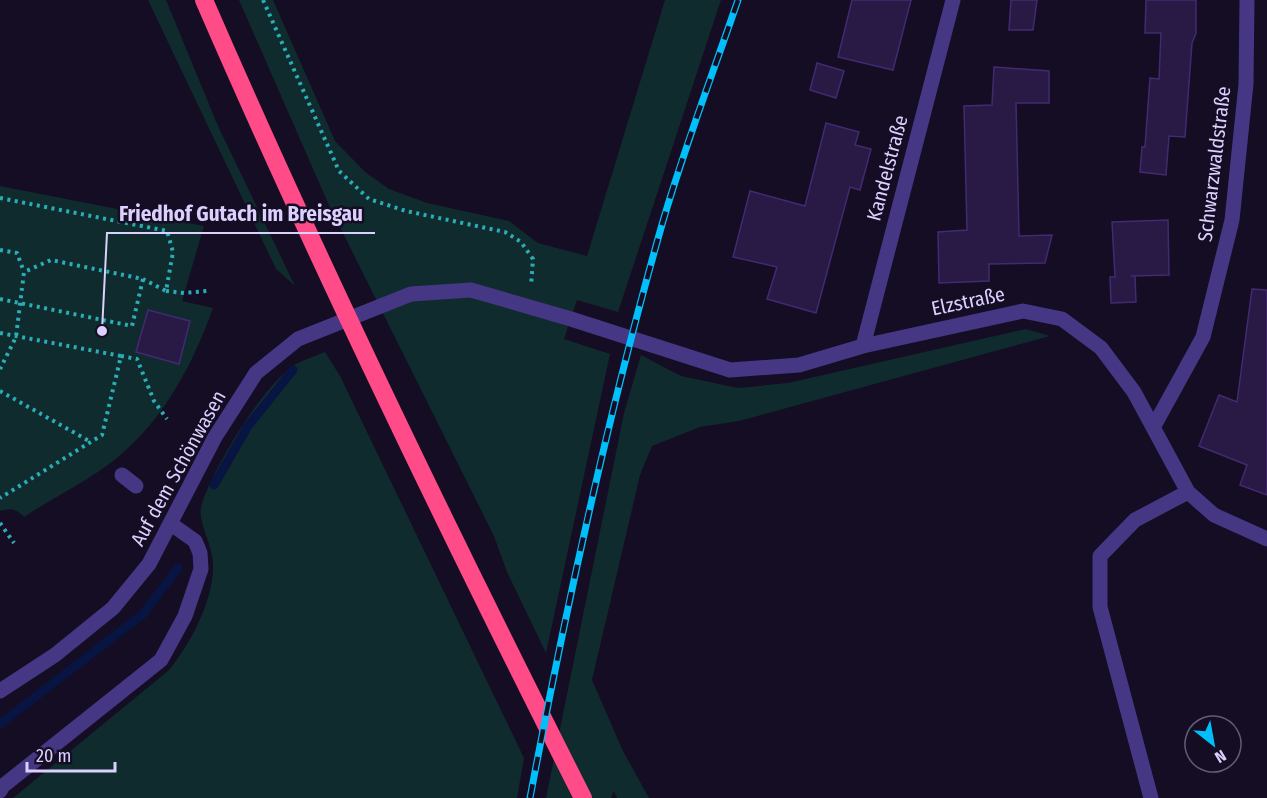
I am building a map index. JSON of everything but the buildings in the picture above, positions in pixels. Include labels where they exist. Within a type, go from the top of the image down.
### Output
[{"type":"highway","points":[[204,0],[325,271],[485,603],[583,798]]},
{"type":"street","name":"Kandelstraße","points":[[862,346],[953,0]]},
{"type":"street","name":"Schwarzwaldstraße","points":[[1154,426],[1203,337],[1232,220],[1246,84],[1247,0]]},
{"type":"street","name":"Auf dem Schönwasen","points":[[0,690],[55,655],[113,608],[149,564],[214,437],[256,373],[298,339],[411,294],[471,290],[572,318],[688,355]]},
{"type":"street","name":"Elzstraße","points":[[688,355],[730,370],[800,365],[862,346],[1023,311],[1062,319],[1101,348],[1154,426],[1188,492],[1214,515],[1267,539]]},
{"type":"street","points":[[122,475],[136,486]]},
{"type":"street","points":[[1151,798],[1100,607],[1100,556],[1135,520],[1188,492]]},
{"type":"street","points":[[0,791],[3,786],[161,660],[185,616],[201,569],[200,553],[195,541],[171,524]]},
{"type":"path","points":[[263,0],[339,171],[369,199],[406,211],[505,232],[521,242],[532,260],[533,278],[526,306]]},
{"type":"path","points":[[0,198],[167,231],[173,252],[166,291]]},
{"type":"path","points":[[0,250],[17,253],[24,272],[16,337],[0,369]]},
{"type":"path","points":[[24,272],[51,260],[143,279],[166,291],[184,293],[207,291]]},
{"type":"path","points":[[0,299],[132,326],[143,279]]},
{"type":"path","points":[[0,333],[137,359],[154,400],[167,419]]},
{"type":"path","points":[[0,498],[102,435],[121,356]]},
{"type":"path","points":[[0,391],[91,443]]},
{"type":"path","points":[[0,523],[14,543]]},
{"type":"green space","points":[[148,0],[166,0],[218,126],[295,286],[276,269]]},
{"type":"green space","points":[[239,0],[273,0],[335,141],[365,172],[389,189],[427,203],[509,221],[538,243],[587,256],[665,0],[721,0],[618,312],[577,300],[564,339],[610,354],[546,653],[507,572],[494,536],[328,203]]},
{"type":"green space","points":[[0,186],[204,226],[182,301],[213,308],[186,370],[149,426],[118,457],[84,481],[24,517],[13,510],[0,511]]},
{"type":"green space","points":[[1026,329],[1050,336],[739,421],[700,427],[652,446],[640,475],[592,680],[623,751],[649,798],[617,798],[614,791],[611,798],[546,798],[624,413],[641,355],[681,376],[738,388],[788,383]]},
{"type":"green space","points":[[325,352],[340,376],[524,758],[517,798],[13,798],[168,671],[176,660],[201,617],[211,585],[212,556],[203,525],[201,507],[216,472],[240,429],[269,389],[296,364]]},
{"type":"waterway","points":[[214,485],[248,426],[293,370]]},
{"type":"waterway","points":[[0,724],[143,614],[178,568]]},
{"type":"railway","points":[[530,798],[558,655],[623,369],[661,228],[738,0]]},
{"type":"place","name":"Friedhof Gutach im Breisgau","points":[[102,331]]}]
